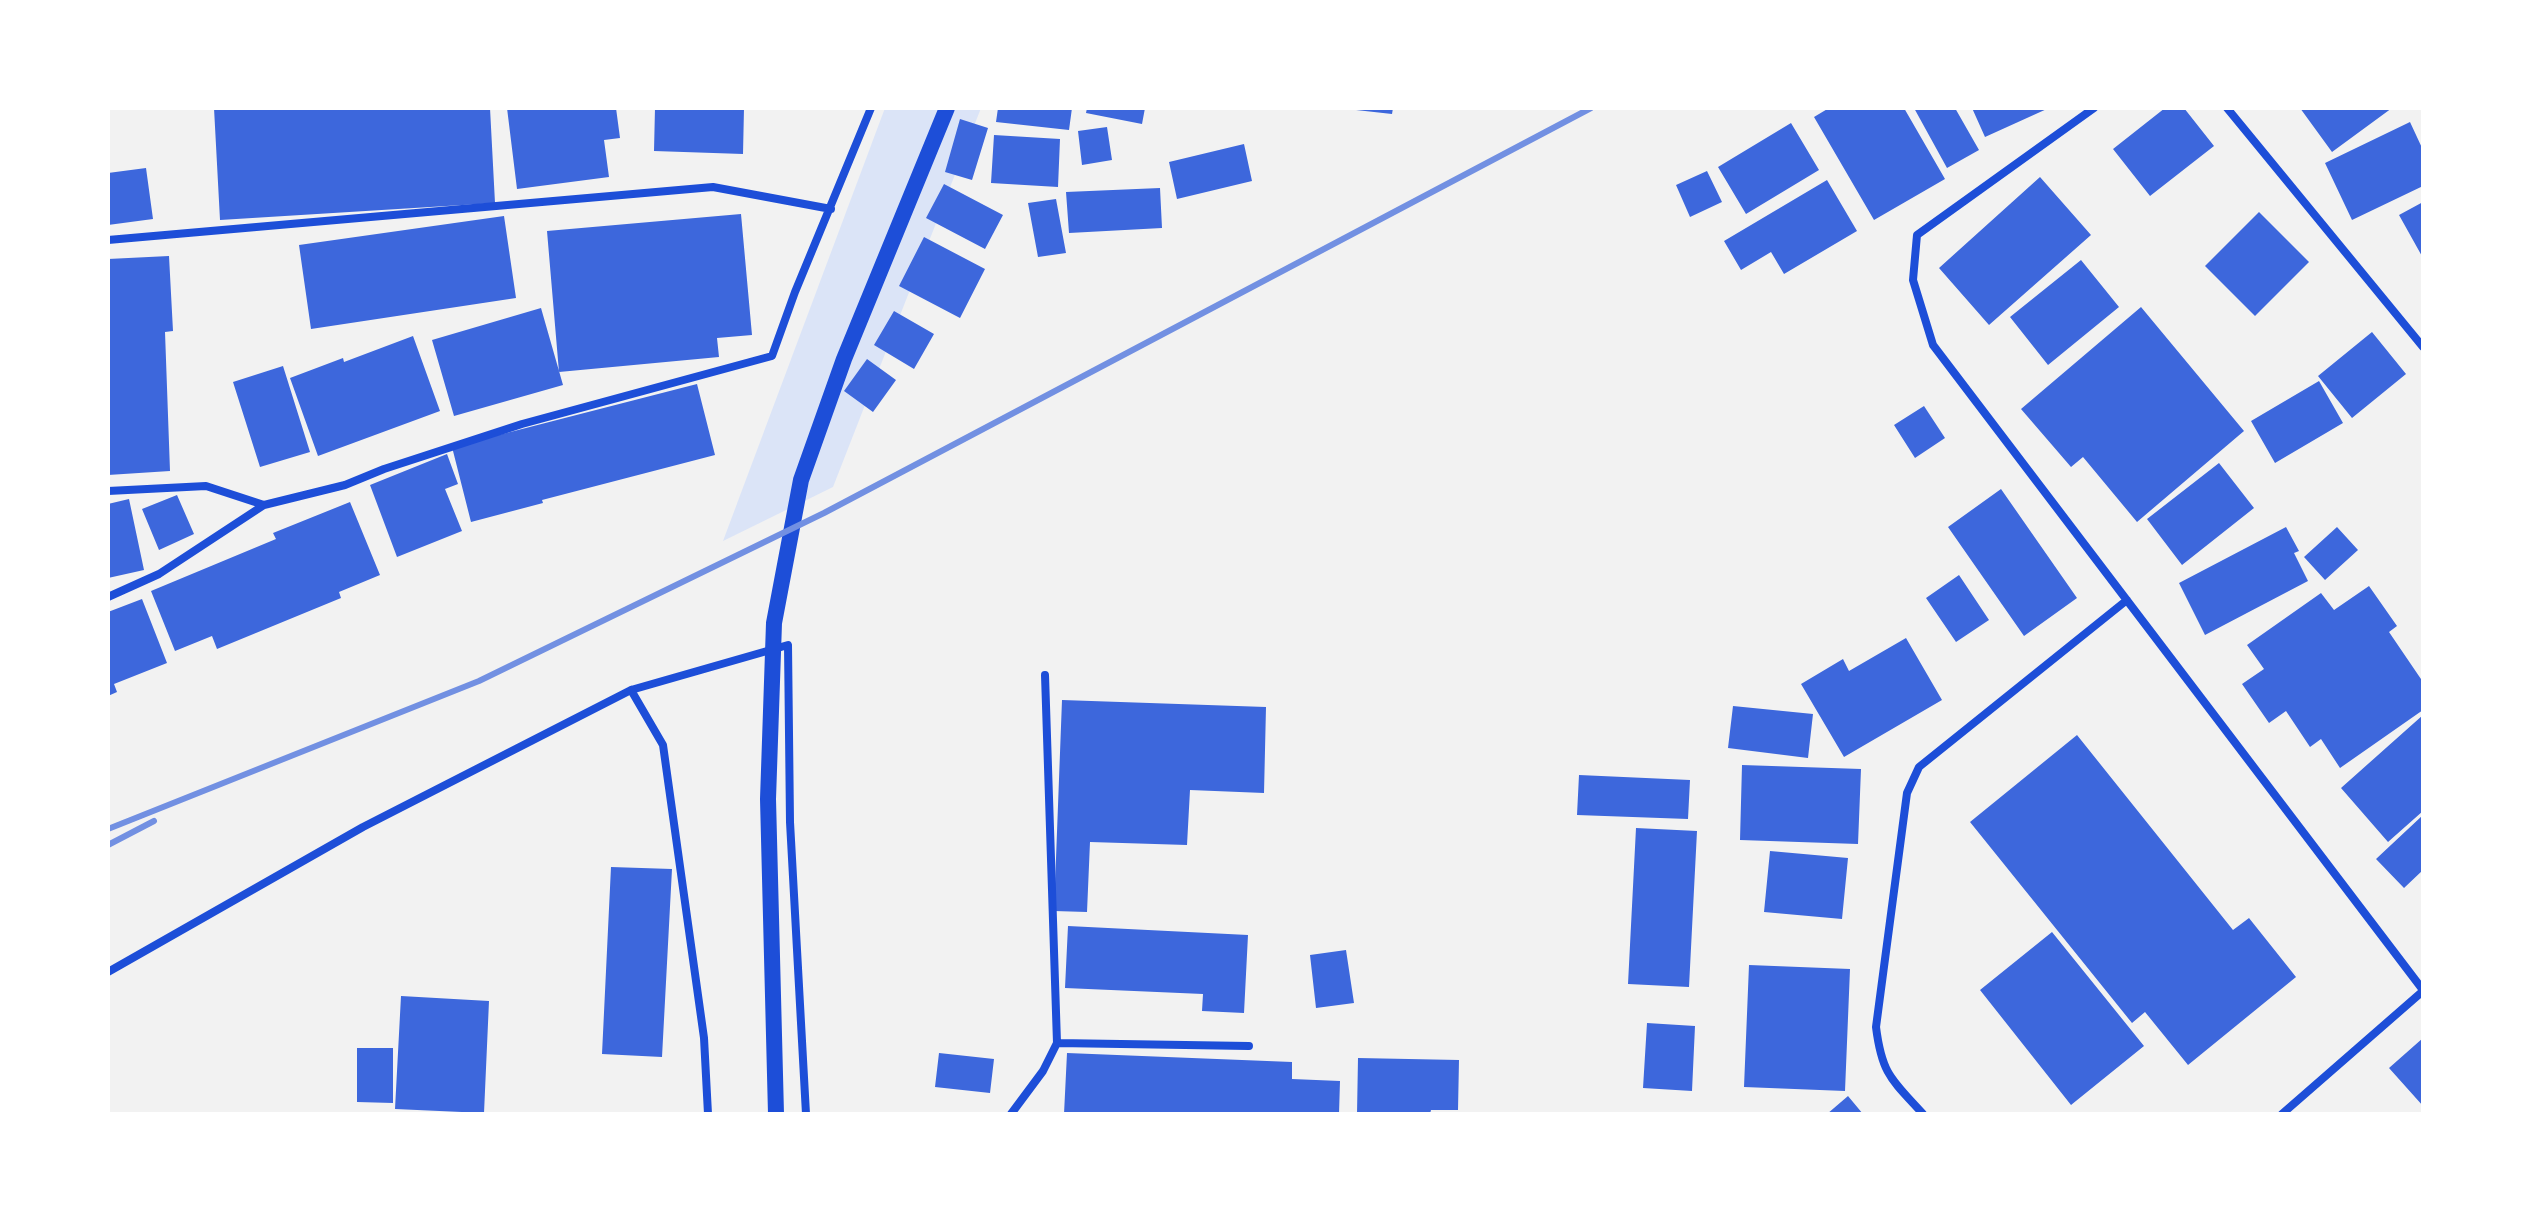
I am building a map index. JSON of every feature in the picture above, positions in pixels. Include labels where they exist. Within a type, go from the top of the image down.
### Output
[{"type":"main road","points":[[776,1114],[768,799],[774,623],[801,480],[844,359],[947,108]]},
{"type":"street","points":[[108,597],[159,574],[264,505],[345,485],[384,469],[522,424],[772,356],[871,108]]},
{"type":"street","points":[[2094,108],[1917,235],[1913,280],[1933,345],[2423,990],[2282,1114]]},
{"type":"street","points":[[2227,108],[2423,347]]},
{"type":"street","points":[[108,240],[713,187],[831,209]]},
{"type":"street","points":[[108,491],[206,486],[264,505]]},
{"type":"street","points":[[1923,1114],[1889,1077],[1879,1053],[1876,1027],[1907,793],[1919,767],[2127,600]]},
{"type":"street","points":[[108,972],[363,827],[631,690],[788,645],[790,822],[806,1114]]},
{"type":"street","points":[[1011,1114],[1043,1071],[1057,1043],[1045,675]]},
{"type":"street","points":[[631,690],[663,745],[704,1038],[708,1114]]},
{"type":"street","points":[[1057,1043],[1249,1046]]},
{"type":"shaded area","points":[[885,108],[981,108],[833,487],[723,541]]},
{"type":"building","points":[[214,108],[490,108],[495,203],[220,220]]},
{"type":"building","points":[[507,108],[616,108],[620,138],[604,140],[609,177],[517,189]]},
{"type":"building","points":[[655,108],[744,108],[743,154],[654,151]]},
{"type":"building","points":[[998,108],[1072,108],[1069,130],[996,122]]},
{"type":"building","points":[[1087,108],[1145,108],[1142,124],[1086,113]]},
{"type":"building","points":[[1356,108],[1393,108],[1392,114]]},
{"type":"building","points":[[1829,108],[1904,108],[1945,179],[1874,220],[1814,117]]},
{"type":"building","points":[[1914,108],[1955,108],[1979,150],[1947,168]]},
{"type":"building","points":[[1972,108],[2049,108],[1985,137]]},
{"type":"building","points":[[2165,108],[2184,108],[2214,146],[2150,196],[2113,149]]},
{"type":"building","points":[[2300,108],[2392,108],[2332,152]]},
{"type":"building","points":[[960,119],[988,128],[972,180],[945,172]]},
{"type":"building","points":[[2410,122],[2423,150],[2423,186],[2352,220],[2325,163]]},
{"type":"building","points":[[1791,123],[1819,170],[1746,214],[1718,167]]},
{"type":"building","points":[[1107,127],[1112,160],[1082,165],[1078,131]]},
{"type":"building","points":[[994,135],[1060,139],[1058,187],[991,183]]},
{"type":"building","points":[[1244,144],[1252,181],[1177,199],[1169,162]]},
{"type":"building","points":[[146,168],[153,219],[108,225],[108,173]]},
{"type":"building","points":[[1707,171],[1722,202],[1690,217],[1676,185]]},
{"type":"building","points":[[2040,177],[2091,235],[1989,325],[1939,268]]},
{"type":"building","points":[[1827,180],[1857,231],[1784,274],[1771,252],[1741,270],[1724,241]]},
{"type":"building","points":[[944,184],[1003,215],[985,249],[926,218]]},
{"type":"building","points":[[1160,188],[1162,228],[1069,233],[1066,192]]},
{"type":"building","points":[[1056,199],[1066,253],[1038,257],[1028,203]]},
{"type":"building","points":[[2423,202],[2423,258],[2399,215]]},
{"type":"building","points":[[2259,212],[2309,262],[2255,316],[2205,266]]},
{"type":"building","points":[[741,214],[752,335],[717,338],[719,357],[559,372],[547,231]]},
{"type":"building","points":[[504,216],[516,298],[311,329],[299,245]]},
{"type":"building","points":[[924,237],[985,269],[960,318],[899,286]]},
{"type":"building","points":[[169,256],[173,331],[165,332],[170,471],[108,475],[108,259]]},
{"type":"building","points":[[2081,260],[2119,307],[2048,365],[2010,317]]},
{"type":"building","points":[[2141,307],[2244,431],[2137,522],[2083,457],[2071,467],[2021,409]]},
{"type":"building","points":[[541,308],[563,385],[454,416],[432,340]]},
{"type":"building","points":[[894,311],[934,334],[914,369],[874,345]]},
{"type":"building","points":[[2372,332],[2406,374],[2352,418],[2318,376]]},
{"type":"building","points":[[413,336],[440,411],[318,456],[290,378]]},
{"type":"building","points":[[867,359],[896,380],[873,412],[844,391]]},
{"type":"building","points":[[283,366],[310,452],[260,467],[233,382]]},
{"type":"building","points":[[2319,381],[2343,423],[2275,463],[2251,421]]},
{"type":"building","points":[[697,384],[715,455],[542,500],[543,503],[471,522],[452,447]]},
{"type":"building","points":[[1924,406],[1945,438],[1915,458],[1894,425]]},
{"type":"building","points":[[447,454],[458,484],[445,489],[462,531],[397,557],[370,485]]},
{"type":"building","points":[[2219,463],[2254,508],[2182,565],[2147,519]]},
{"type":"building","points":[[2001,489],[2077,598],[2024,636],[1948,527]]},
{"type":"building","points":[[177,495],[194,534],[159,550],[142,509]]},
{"type":"building","points":[[129,499],[144,570],[108,578],[108,504]]},
{"type":"building","points":[[350,502],[380,575],[339,592],[341,598],[217,649],[212,636],[175,651],[151,591],[276,539],[273,533]]},
{"type":"building","points":[[2286,527],[2299,551],[2294,553],[2308,581],[2205,635],[2179,583]]},
{"type":"building","points":[[2337,527],[2358,550],[2325,580],[2304,557]]},
{"type":"building","points":[[1959,575],[1989,620],[1956,642],[1926,598]]},
{"type":"building","points":[[2369,586],[2397,626],[2389,632],[2423,682],[2423,710],[2340,768],[2321,739],[2310,747],[2286,711],[2269,723],[2242,684],[2264,669],[2247,645],[2321,593],[2334,610]]},
{"type":"building","points":[[142,599],[167,663],[114,684],[117,692],[108,696],[108,612]]},
{"type":"building","points":[[1906,638],[1942,700],[1844,757],[1801,684],[1843,659],[1849,671]]},
{"type":"building","points":[[1062,700],[1266,707],[1264,793],[1190,790],[1187,845],[1090,842],[1087,912],[1054,911]]},
{"type":"building","points":[[1733,706],[1813,714],[1808,758],[1728,748]]},
{"type":"building","points":[[2423,715],[2423,811],[2388,842],[2341,788]]},
{"type":"building","points":[[2077,735],[2233,930],[2249,918],[2296,977],[2188,1065],[2145,1012],[2132,1023],[1970,822]]},
{"type":"building","points":[[1742,765],[1861,769],[1858,844],[1740,840]]},
{"type":"building","points":[[1579,775],[1690,780],[1688,819],[1577,815]]},
{"type":"building","points":[[2423,815],[2423,870],[2404,888],[2376,859]]},
{"type":"building","points":[[1636,828],[1697,831],[1689,987],[1628,984]]},
{"type":"building","points":[[1770,851],[1848,858],[1842,919],[1764,912]]},
{"type":"building","points":[[611,867],[672,869],[662,1057],[602,1054]]},
{"type":"building","points":[[1068,926],[1248,935],[1244,1013],[1202,1011],[1203,994],[1065,988]]},
{"type":"building","points":[[2052,932],[2144,1046],[2071,1105],[1980,990]]},
{"type":"building","points":[[1346,950],[1354,1003],[1316,1008],[1310,955]]},
{"type":"building","points":[[1749,965],[1850,969],[1845,1091],[1744,1087]]},
{"type":"building","points":[[401,996],[489,1001],[484,1113],[395,1109]]},
{"type":"building","points":[[1647,1023],[1695,1026],[1692,1091],[1643,1088]]},
{"type":"building","points":[[2423,1038],[2423,1106],[2389,1068]]},
{"type":"building","points":[[357,1048],[393,1048],[393,1103],[357,1102]]},
{"type":"building","points":[[939,1053],[994,1059],[990,1093],[935,1087]]},
{"type":"building","points":[[1067,1053],[1292,1062],[1292,1079],[1340,1081],[1339,1114],[1064,1114]]},
{"type":"building","points":[[1358,1058],[1459,1060],[1458,1110],[1431,1110],[1430,1114],[1357,1114]]},
{"type":"building","points":[[1848,1096],[1863,1114],[1827,1114]]},
{"type":"railway","points":[[108,829],[479,681],[824,513],[1591,108]]},
{"type":"railway","points":[[108,845],[154,821]]}]
